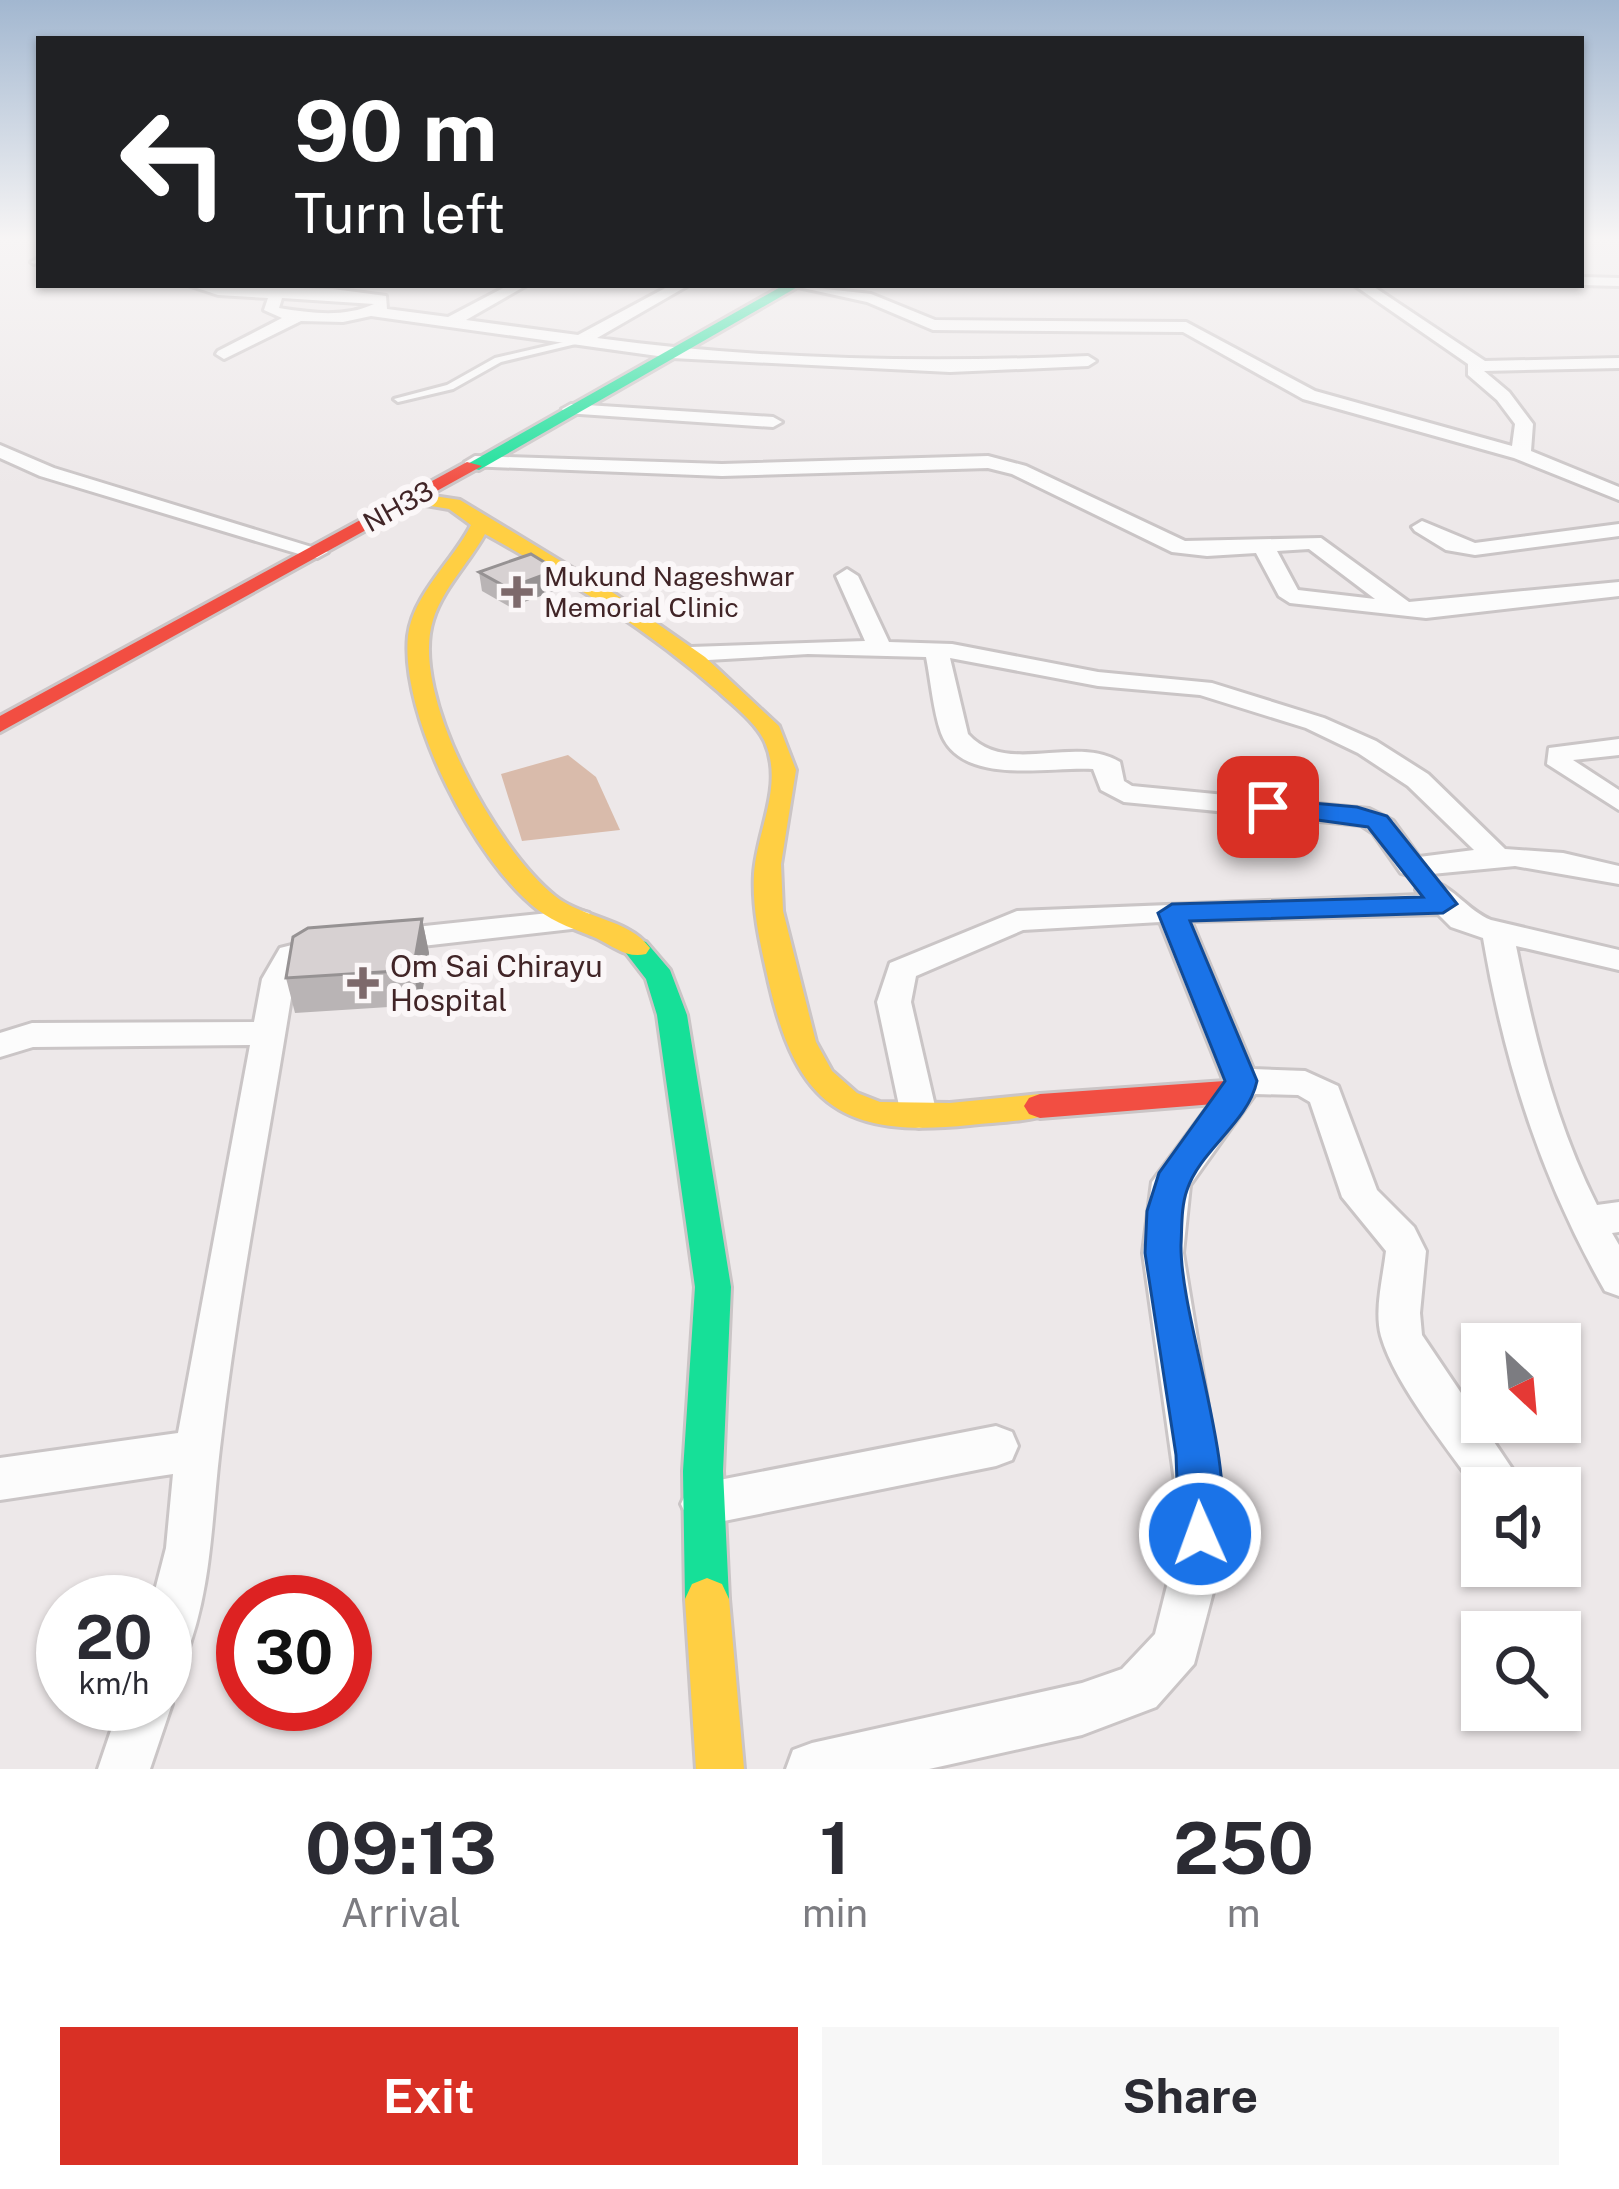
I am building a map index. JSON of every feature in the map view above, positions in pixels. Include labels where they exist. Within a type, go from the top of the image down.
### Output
[{"type":"street","points":[[224,354],[283,324]]},
{"type":"street","points":[[461,324],[672,352],[950,367],[1088,361]]},
{"type":"street","points":[[580,340],[611,324]]},
{"type":"street","name":"NH33","points":[[0,725],[724,324]]},
{"type":"street","points":[[930,324],[1186,327],[1309,395],[1521,454],[1619,494]]},
{"type":"street","points":[[1418,324],[1479,364],[1619,363]]},
{"type":"street","points":[[1479,364],[1474,371],[1503,396],[1523,424],[1521,454]]},
{"type":"street","points":[[571,409],[773,422]]},
{"type":"street","points":[[0,451],[47,472],[317,552]]},
{"type":"street","points":[[475,462],[722,470],[988,462],[1033,477],[1180,547],[1208,550],[1314,542],[1406,610]]},
{"type":"street","points":[[1584,479],[1619,475]]},
{"type":"street","points":[[414,497],[454,504],[640,617],[691,654],[762,720],[784,762],[786,806],[766,868],[789,1016],[802,1051],[824,1088],[845,1104],[874,1116],[1240,1086],[1305,1083],[1325,1095],[1361,1197],[1400,1238],[1406,1251],[1399,1312],[1402,1337],[1436,1397],[1487,1467]]},
{"type":"street","points":[[481,524],[423,624],[418,648],[420,668],[458,778],[493,839],[534,895],[630,941],[644,954],[658,974],[671,1018],[713,1288],[704,1504],[706,1625],[720,1769]]},
{"type":"street","points":[[1422,527],[1454,545],[1475,549],[1619,530]]},
{"type":"street","points":[[1264,546],[1290,596],[1406,610],[1619,589]]},
{"type":"street","points":[[847,576],[880,648]]},
{"type":"street","points":[[691,654],[764,648],[936,650],[1098,679],[1178,683],[1315,723],[1396,764],[1494,854]]},
{"type":"street","points":[[936,650],[955,736],[970,753],[998,759],[1099,761],[1110,768],[1115,789],[1136,796],[1369,817],[1383,827],[1411,867],[1462,920],[1619,960]]},
{"type":"street","points":[[1619,747],[1558,754],[1559,764],[1619,802]]},
{"type":"street","points":[[1411,867],[1494,854],[1564,860],[1619,875]]},
{"type":"street","points":[[919,1114],[894,1002],[901,970],[1017,921],[1443,904]]},
{"type":"street","points":[[1172,913],[1240,1086]]},
{"type":"street","points":[[183,1575],[190,1548],[197,1450],[282,966],[291,955],[310,948],[578,920]]},
{"type":"street","points":[[1498,932],[1523,1062],[1602,1219],[1619,1280]]},
{"type":"street","points":[[0,1045],[32,1035],[270,1034]]},
{"type":"street","points":[[812,1769],[1082,1709],[1138,1689],[1176,1648],[1198,1558],[1202,1510],[1163,1253],[1165,1211],[1171,1182],[1240,1086]]},
{"type":"street","points":[[704,1504],[996,1446]]},
{"type":"street","points":[[0,1479],[197,1450]]},
{"type":"street","points":[[117,1768],[134,1731]]},
{"type":"lane","points":[[398,399],[451,387],[498,360],[580,340]]},
{"type":"shaded area","points":[[568,755],[596,777],[620,830],[522,841],[501,774]]},
{"type":"building","points":[[531,554],[557,570],[508,588],[479,572]]},
{"type":"building","points":[[422,919],[413,970],[286,978],[293,937],[308,928]]},
{"type":"traffic: fast","points":[[473,466],[726,324]]},
{"type":"traffic: fast","points":[[636,948],[660,977],[672,1015],[713,1287],[703,1471],[707,1599]]},
{"type":"traffic: slow","points":[[414,498],[454,504],[481,524],[429,606],[419,635],[427,701],[458,780],[501,853],[546,903],[636,948]]},
{"type":"traffic: slow","points":[[481,524],[668,639],[752,711],[775,739],[784,786],[768,864],[769,911],[800,1042],[821,1079],[846,1101],[876,1113],[911,1117],[1040,1106]]},
{"type":"traffic: slow","points":[[707,1599],[720,1769]]},
{"type":"traffic: jam","points":[[0,725],[473,466]]},
{"type":"traffic: jam","points":[[1040,1106],[1239,1091],[1241,1081]]},
{"type":"place","name":"Mukund Nageshwar Memorial Clinic","points":[[517,592]]},
{"type":"place","name":"Om Sai Chirayu Hospital","points":[[363,983]]},
{"type":"route","points":[[1200,1534],[1197,1455],[1163,1253],[1165,1211],[1171,1182],[1239,1091],[1241,1081],[1172,913],[1443,904],[1383,827],[1369,817],[1268,807]]}]
